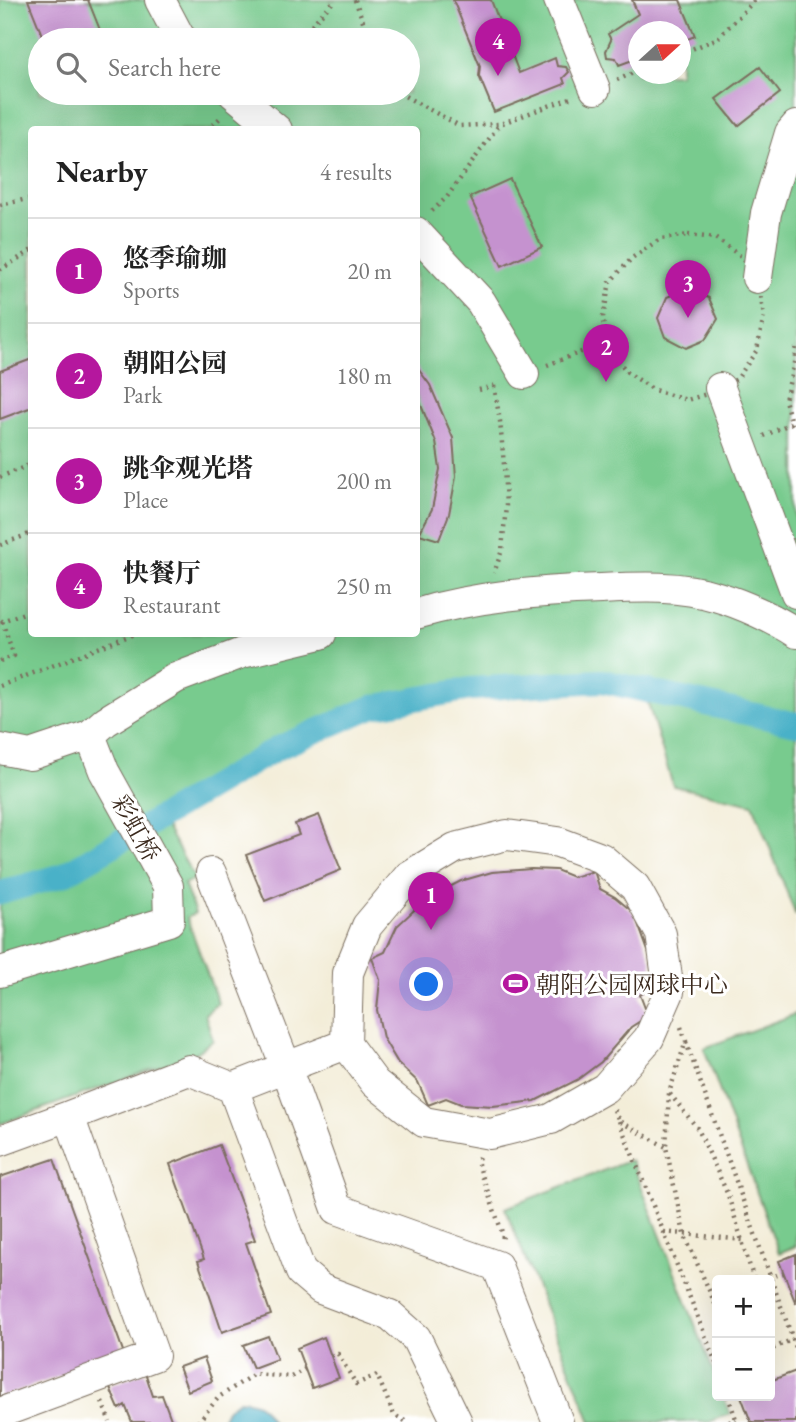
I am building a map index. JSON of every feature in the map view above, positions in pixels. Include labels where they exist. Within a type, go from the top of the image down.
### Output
[{"type":"lane","points":[[160,0],[175,28]]},
{"type":"lane","points":[[559,0],[595,89]]},
{"type":"lane","points":[[247,105],[272,126]]},
{"type":"lane","points":[[757,278],[766,213],[790,133],[796,126]]},
{"type":"lane","points":[[422,224],[481,302],[524,374]]},
{"type":"lane","points":[[720,388],[796,593]]},
{"type":"lane","points":[[420,613],[445,606],[564,590],[659,587],[718,597],[796,632]]},
{"type":"lane","points":[[0,749],[30,755],[90,735],[106,721],[176,678],[242,653],[309,637]]},
{"type":"lane","name":"彩虹桥","points":[[0,972],[169,921],[168,886],[104,771],[90,735]]},
{"type":"lane","points":[[507,835],[558,842],[601,858],[635,887],[662,934],[669,992],[649,1038],[604,1088],[551,1119],[490,1134],[424,1122],[374,1083],[346,1044],[348,973],[367,926],[409,876],[455,848],[507,835]]},
{"type":"lane","points":[[211,873],[286,1067],[337,1209],[496,1266],[558,1422]]},
{"type":"lane","points":[[0,1141],[189,1070],[233,1088],[346,1044]]},
{"type":"lane","points":[[233,1088],[302,1272],[321,1289],[390,1315],[416,1338],[457,1422]]},
{"type":"lane","points":[[0,1413],[154,1356],[69,1116]]},
{"type":"path","points":[[308,28],[335,0]]},
{"type":"path","points":[[355,0],[366,28]]},
{"type":"path","points":[[691,50],[718,38],[755,0]]},
{"type":"path","points":[[420,104],[460,126],[500,124],[628,76]]},
{"type":"path","points":[[422,224],[447,197],[500,124]]},
{"type":"path","points":[[0,205],[28,199]]},
{"type":"path","points":[[688,236],[715,239],[742,257],[757,278],[764,316],[757,350],[737,379],[720,388],[687,400],[654,390],[627,372],[605,344],[603,317],[610,282],[632,258],[660,239],[688,236]]},
{"type":"path","points":[[0,270],[28,252]]},
{"type":"path","points":[[759,439],[791,423],[785,400],[796,347]]},
{"type":"path","points":[[484,600],[502,550],[506,506],[505,465],[494,386]]},
{"type":"path","points":[[0,477],[28,466]]},
{"type":"path","points":[[0,545],[28,534]]},
{"type":"path","points":[[0,661],[14,656],[1,621],[28,611]]},
{"type":"path","points":[[0,686],[126,637]]},
{"type":"path","points":[[686,1041],[771,1275]]},
{"type":"path","points":[[604,1088],[712,1352]]},
{"type":"path","points":[[712,1297],[684,1234],[666,1147],[669,1093],[698,1129],[728,1195],[753,1275]]},
{"type":"path","points":[[619,1121],[666,1147]]},
{"type":"path","points":[[490,1134],[477,1161],[503,1235],[496,1266]]},
{"type":"path","points":[[664,1232],[743,1240]]},
{"type":"path","points":[[775,1275],[784,1273]]},
{"type":"path","points":[[775,1287],[796,1348]]},
{"type":"path","points":[[775,1348],[793,1339]]},
{"type":"path","points":[[331,1356],[338,1354],[356,1384],[377,1375],[394,1415],[407,1422]]},
{"type":"path","points":[[198,1422],[219,1397],[254,1374],[291,1377],[305,1369]]},
{"type":"path","points":[[101,1398],[110,1422]]},
{"type":"path","points":[[729,1422],[737,1421],[730,1401]]},
{"type":"green space","points":[[0,0],[796,0],[796,916],[753,804],[673,786],[644,690],[602,681],[470,689],[372,707],[278,748],[161,818],[195,879],[184,884],[195,913],[187,918],[218,1003],[205,1014],[213,1040],[194,1054],[0,1124]]},
{"type":"green space","points":[[796,1014],[796,1246],[779,1253],[704,1048]]},
{"type":"green space","points":[[631,1160],[712,1368],[712,1401],[725,1401],[730,1414],[709,1422],[591,1422],[505,1208]]},
{"type":"water","points":[[239,1400],[259,1405],[272,1422],[221,1422],[228,1408]]},
{"type":"building","points":[[28,0],[88,0],[99,28],[39,28]]},
{"type":"building","points":[[453,0],[491,0],[519,73],[555,58],[557,66],[566,67],[569,72],[563,78],[565,84],[494,112],[479,76],[480,66]]},
{"type":"building","points":[[632,0],[680,0],[689,21],[628,21],[628,62],[619,65],[616,58],[607,57],[606,51],[611,40],[608,34],[638,14]]},
{"type":"building","points":[[760,67],[780,93],[738,126],[716,99]]},
{"type":"building","points":[[510,179],[542,247],[502,266],[470,197]]},
{"type":"building","points":[[686,289],[709,298],[718,319],[705,340],[686,348],[665,337],[658,318],[667,297]]},
{"type":"building","points":[[28,360],[28,408],[0,419],[0,371]]},
{"type":"building","points":[[420,371],[430,385],[453,438],[456,477],[449,514],[439,540],[420,534],[432,509],[440,469],[436,442],[420,403]]},
{"type":"building","points":[[319,815],[341,870],[265,901],[246,855],[299,835],[295,824]]},
{"type":"building","name":"朝阳公园网球中心","points":[[556,870],[573,877],[594,871],[600,889],[615,897],[634,913],[652,962],[651,988],[640,995],[648,1016],[631,1027],[601,1062],[577,1080],[535,1101],[493,1106],[461,1104],[446,1098],[428,1105],[418,1082],[398,1063],[383,1038],[377,1010],[380,980],[372,958],[385,952],[397,926],[426,899],[461,881],[492,872]]},
{"type":"building","points":[[219,1145],[255,1240],[246,1243],[271,1315],[222,1332],[198,1261],[204,1259],[170,1164]]},
{"type":"building","points":[[54,1159],[124,1354],[0,1397],[0,1177]]},
{"type":"building","points":[[796,1254],[796,1304],[779,1261]]},
{"type":"building","points":[[268,1336],[277,1359],[253,1368],[243,1345]]},
{"type":"building","points":[[324,1337],[339,1378],[312,1388],[297,1348]]},
{"type":"building","points":[[204,1358],[212,1381],[188,1391],[179,1367]]},
{"type":"building","points":[[796,1371],[796,1422],[751,1422],[743,1401],[775,1401],[775,1379]]},
{"type":"building","points":[[145,1372],[153,1396],[162,1395],[172,1422],[132,1422],[125,1405],[119,1409],[109,1386]]},
{"type":"waterway","points":[[0,893],[63,875],[278,748],[372,707],[470,689],[602,681],[796,724]]},
{"type":"place","name":"快餐厅","points":[[498,76]]},
{"type":"place","name":"跳伞观光塔","points":[[688,318]]},
{"type":"place","name":"朝阳公园","points":[[606,382]]},
{"type":"place","name":"悠季瑜珈","points":[[431,930]]},
{"type":"place","name":"朝阳公园网球中心","points":[[516,984]]}]
